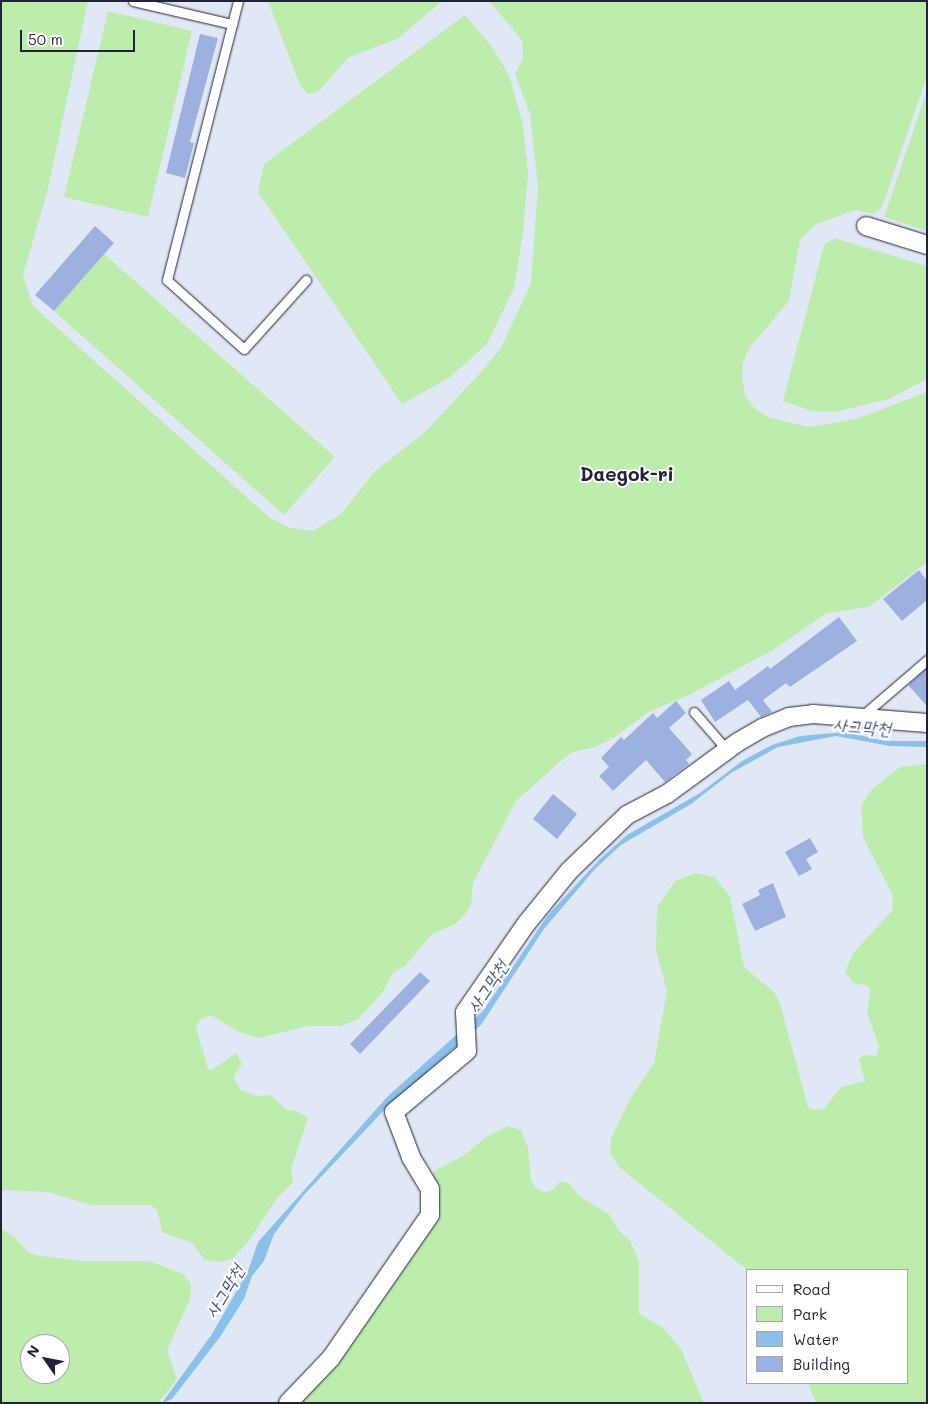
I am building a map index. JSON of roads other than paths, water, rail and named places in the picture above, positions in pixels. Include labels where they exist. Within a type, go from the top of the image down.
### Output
[{"type":"street","points":[[866,226],[927,245]]},
{"type":"street","points":[[288,1403],[331,1358],[430,1215],[430,1189],[410,1157],[394,1112],[467,1051],[465,1012],[526,924],[569,871],[627,815],[667,794],[726,750],[762,728],[789,717],[862,716],[927,723]]},
{"type":"lane","points":[[133,1],[232,24]]},
{"type":"lane","points":[[238,1],[167,280],[244,349],[306,280]]},
{"type":"lane","points":[[862,716],[927,660]]},
{"type":"lane","points":[[694,712],[726,750]]},
{"type":"water","points":[[846,732],[885,741],[927,741],[927,747],[890,746],[836,736],[778,747],[731,773],[691,804],[621,845],[595,869],[544,929],[481,1025],[388,1106],[303,1196],[274,1234],[264,1261],[252,1276],[244,1299],[220,1337],[172,1399],[162,1403],[212,1334],[248,1271],[258,1242],[388,1096],[483,1011],[548,915],[600,859],[627,835],[700,793],[742,761],[772,745],[800,736]]},
{"type":"district","name":"Daegok-ri","points":[[627,474]]},
{"type":"water label","name":"사그막천","points":[[862,726]]},
{"type":"water label","name":"사그막천","points":[[487,986]]},
{"type":"water label","name":"사그막천","points":[[224,1291]]}]
